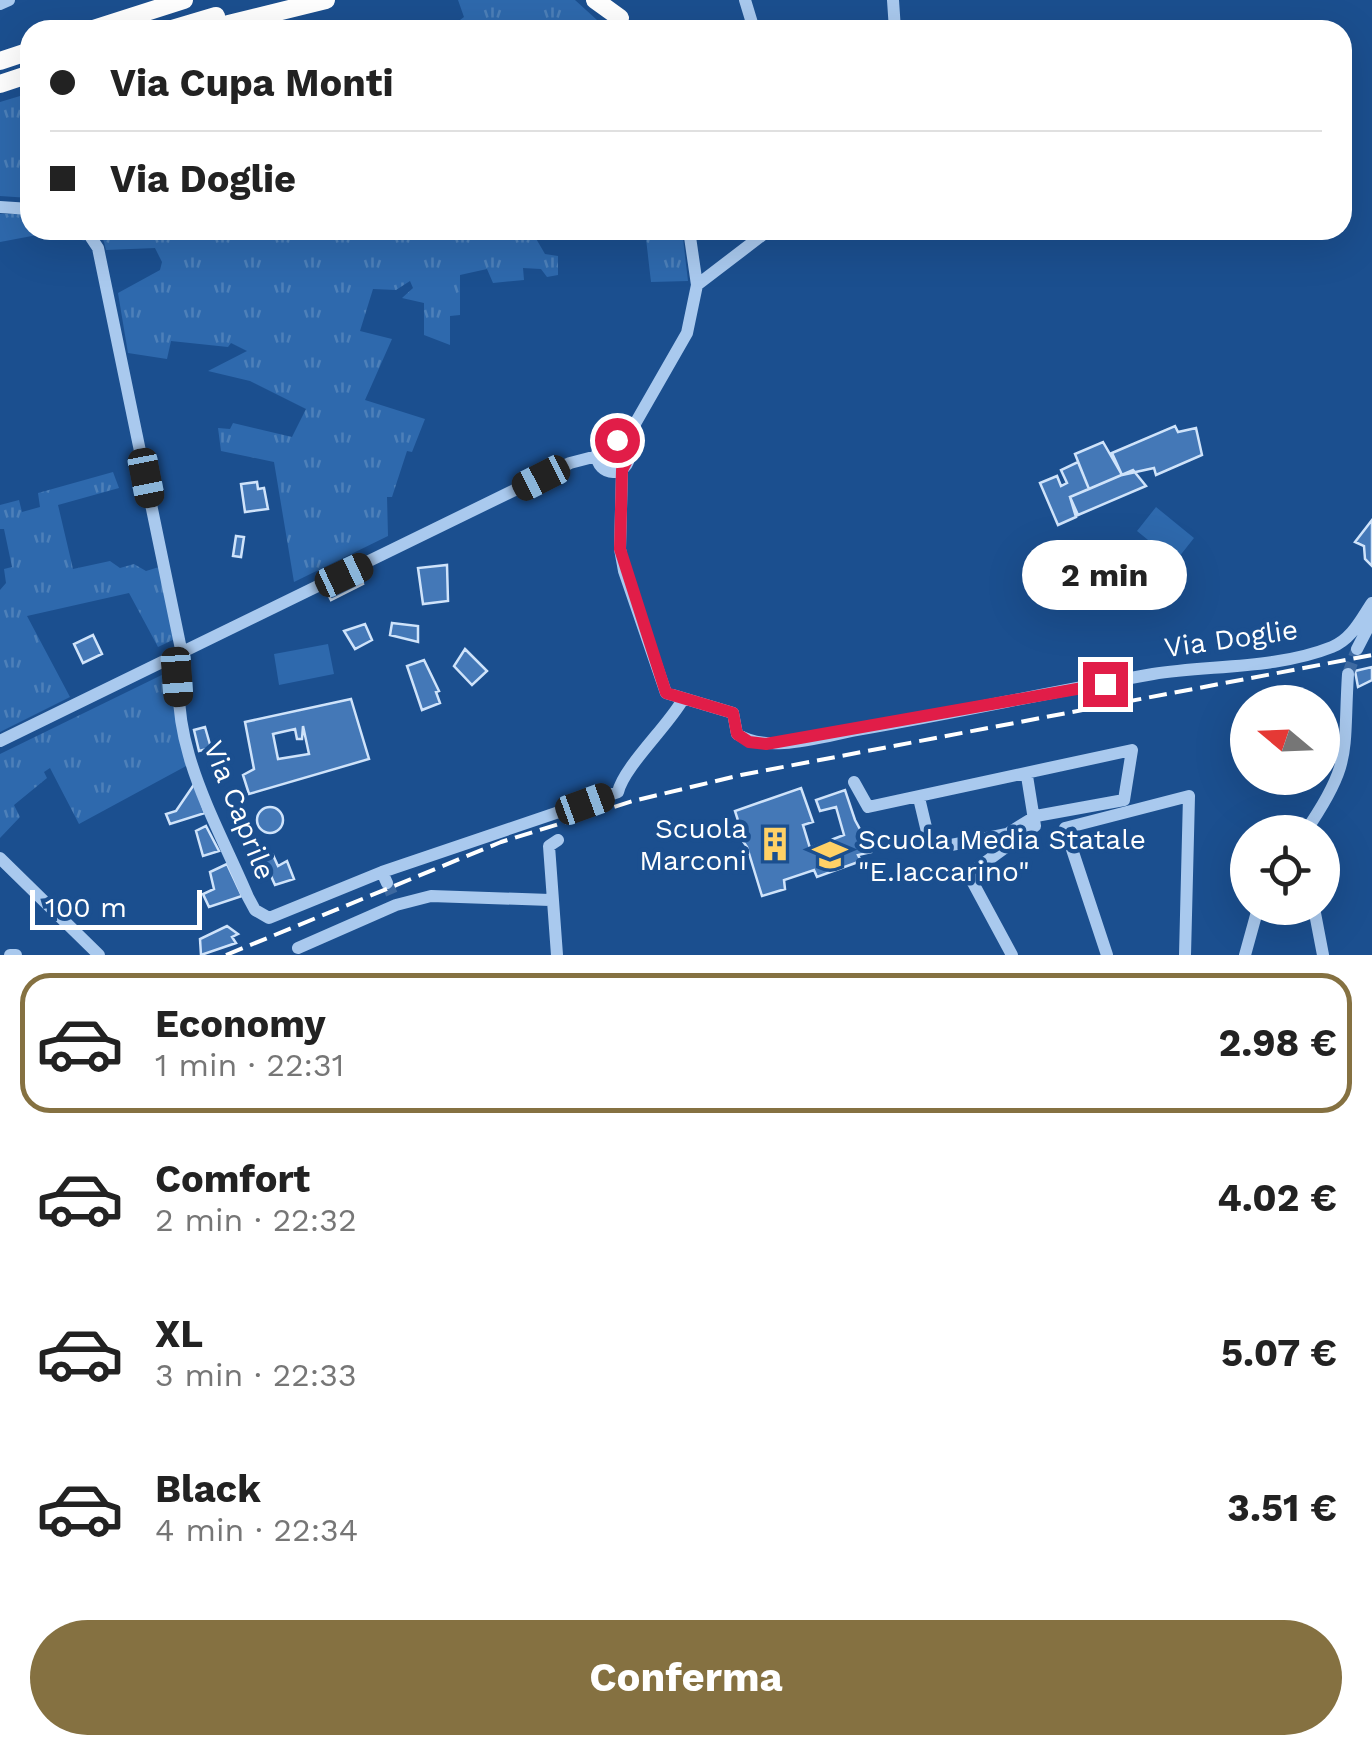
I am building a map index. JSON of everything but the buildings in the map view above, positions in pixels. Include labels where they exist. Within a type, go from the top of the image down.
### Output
[{"type":"highway","points":[[121,20],[184,0]]},
{"type":"highway","points":[[203,20],[270,0]]},
{"type":"highway","points":[[245,20],[326,0]]},
{"type":"highway","points":[[595,0],[620,16]]},
{"type":"street","points":[[0,4],[9,0]]},
{"type":"street","name":"Via Caprile","points":[[93,240],[98,248],[182,654],[179,702],[191,764],[255,910],[270,918],[618,792],[622,777],[666,728],[682,702]]},
{"type":"street","points":[[624,443],[687,333],[697,285],[691,240]]},
{"type":"street","points":[[697,285],[746,240]]},
{"type":"street","points":[[0,741],[570,463],[597,456],[604,442],[624,443]]},
{"type":"street","points":[[624,443],[630,454],[622,470],[624,571],[666,693],[682,702]]},
{"type":"street","points":[[597,456],[603,469],[622,470]]},
{"type":"street","name":"Via Doglie","points":[[682,702],[733,713],[737,734],[749,742],[766,744],[1154,674],[1301,657],[1337,645],[1350,635],[1372,602]]},
{"type":"street","points":[[1357,649],[1372,620]]},
{"type":"street","points":[[1317,815],[1340,778],[1346,754],[1348,674]]},
{"type":"street","points":[[854,782],[868,807],[1028,776],[1132,750],[1124,800],[1036,816],[1007,834],[951,845],[929,840],[919,798]]},
{"type":"street","points":[[1012,955],[972,881],[976,869],[1030,832],[1036,816],[1028,776]]},
{"type":"street","points":[[1107,955],[1065,828],[1189,796],[1186,955]]},
{"type":"street","points":[[1321,815],[1323,806]]},
{"type":"street","points":[[557,955],[549,846],[558,840]]},
{"type":"street","points":[[0,858],[99,955]]},
{"type":"street","points":[[304,951],[394,901],[451,894],[533,902],[550,900]]},
{"type":"street","points":[[1245,955],[1253,925]]},
{"type":"street","points":[[1317,925],[1322,955]]},
{"type":"green space","points":[[458,0],[575,0],[597,20],[460,20],[464,17]]},
{"type":"green space","points":[[20,96],[20,197],[0,196],[0,102]]},
{"type":"green space","points":[[0,214],[20,214],[20,238],[0,242]]},
{"type":"green space","points":[[104,240],[537,240],[545,254],[558,256],[558,275],[547,277],[541,269],[523,268],[524,280],[493,283],[487,269],[460,275],[460,315],[450,316],[450,345],[424,335],[424,303],[402,298],[413,288],[410,281],[396,290],[373,289],[360,331],[392,339],[365,400],[425,419],[412,452],[407,451],[392,497],[387,497],[388,536],[294,582],[274,462],[221,451],[218,428],[230,429],[233,423],[292,437],[306,409],[250,381],[208,371],[247,351],[231,343],[228,347],[171,341],[167,359],[128,353],[118,293],[160,270],[162,262],[155,248],[106,250]]},
{"type":"green space","points":[[646,240],[683,240],[688,281],[651,282]]},
{"type":"green space","points":[[113,472],[119,488],[58,505],[73,569],[110,561],[120,568],[134,564],[146,571],[159,567],[177,638],[158,647],[129,593],[27,616],[70,697],[0,732],[0,590],[6,583],[4,569],[12,567],[4,529],[0,529],[0,505],[19,500],[22,512],[40,507],[38,493]]},
{"type":"green space","points":[[1156,507],[1194,538],[1175,562],[1137,531]]},
{"type":"green space","points":[[328,644],[334,674],[279,685],[274,654]]},
{"type":"green space","points":[[172,670],[188,765],[79,824],[50,768],[44,772],[47,778],[14,805],[20,817],[0,838],[0,754]]},
{"type":"tunnel","points":[[1348,674],[1357,649]]},
{"type":"tunnel","points":[[387,883],[393,897]]},
{"type":"railway","points":[[226,955],[501,842],[633,801],[741,775],[1372,655]]},
{"type":"place","name":"Scuola Marconi","points":[[775,844]]},
{"type":"place","name":"Scuola Media Statale \"E.Iaccarino\"","points":[[830,855]]},
{"type":"route","points":[[617,440],[624,443],[630,454],[622,470],[620,549],[624,571],[666,693],[682,702],[733,713],[737,734],[749,742],[766,744],[843,732],[1105,684]]}]
